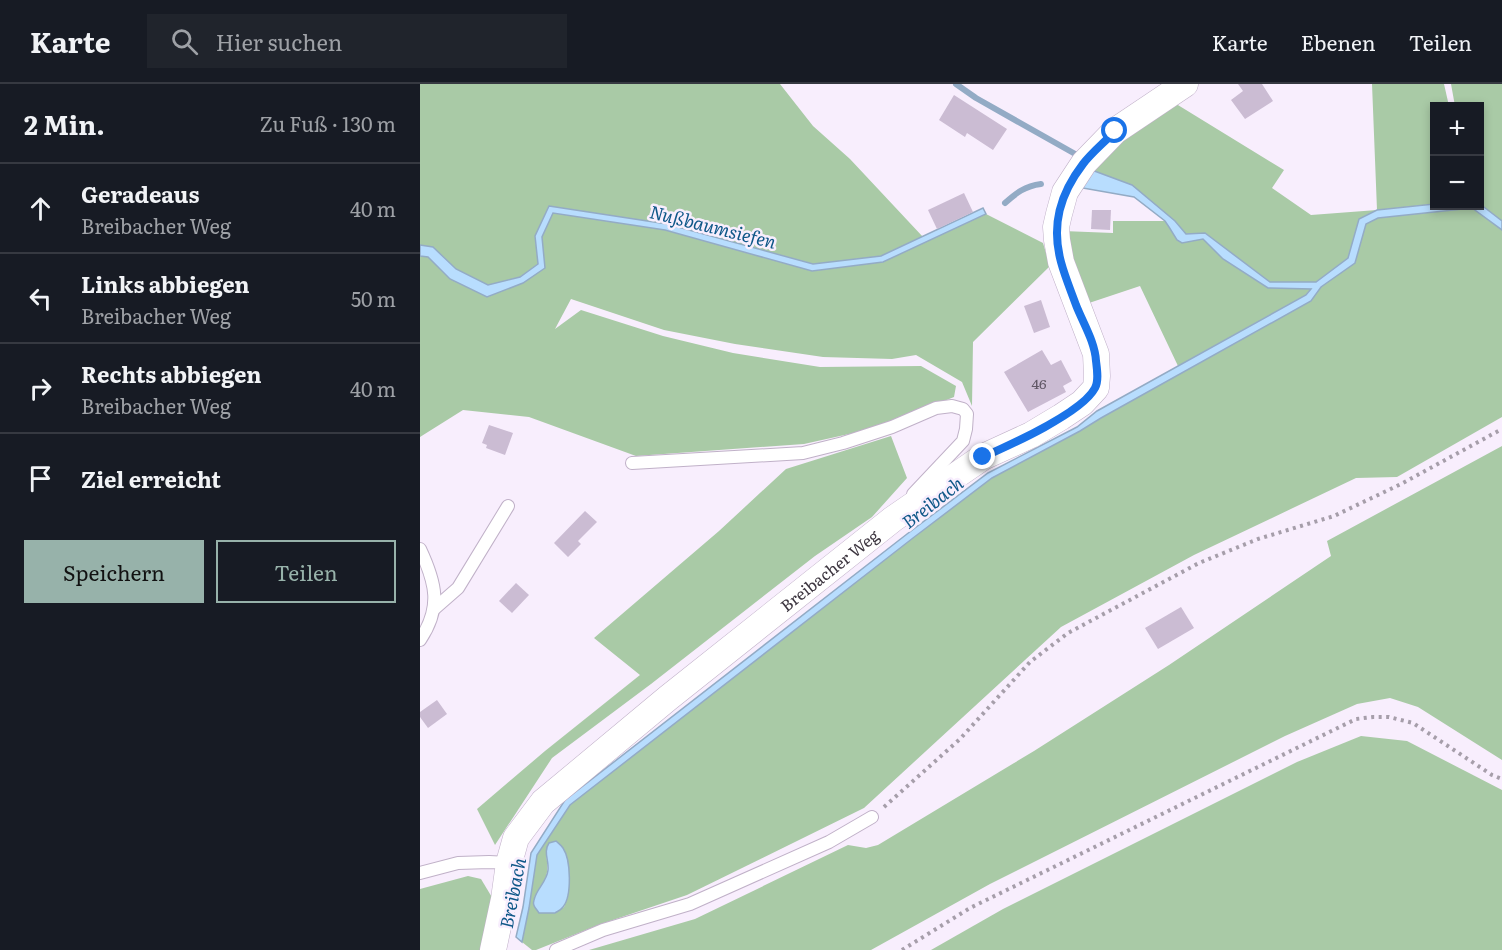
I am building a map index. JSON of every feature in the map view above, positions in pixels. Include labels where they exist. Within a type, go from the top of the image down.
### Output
[{"type":"street","name":"Breibacher Weg","points":[[493,950],[509,863],[516,838],[543,802],[668,698],[893,519],[983,457],[1031,435],[1061,417],[1082,403],[1096,388],[1096,354],[1061,262],[1057,240],[1056,227],[1065,192],[1084,163],[1115,131],[1185,84]]},
{"type":"lane","points":[[632,463],[803,453],[843,443],[936,408],[952,406],[963,409],[967,414],[963,441],[912,495],[893,519]]},
{"type":"lane","points":[[434,609],[458,588],[508,507]]},
{"type":"lane","points":[[420,549],[435,590],[434,609],[427,629],[420,640]]},
{"type":"lane","points":[[556,950],[603,930],[690,904],[829,842],[872,817]]},
{"type":"lane","points":[[420,873],[458,864],[509,863]]},
{"type":"path","points":[[872,817],[960,739],[1030,662],[1068,633],[1199,563],[1258,539],[1334,516],[1401,484],[1502,429]]},
{"type":"path","points":[[902,950],[970,908],[1356,720],[1389,717],[1413,723],[1492,775],[1502,779]]},
{"type":"green space","points":[[420,84],[780,84],[813,126],[850,159],[923,237],[881,256],[813,264],[667,224],[549,206],[535,236],[538,264],[520,277],[488,285],[456,269],[433,247],[420,245]]},
{"type":"green space","points":[[1372,84],[1444,84],[1448,102],[1430,102],[1430,204],[1377,210]]},
{"type":"green space","points":[[1451,84],[1502,84],[1502,221],[1484,207],[1484,102],[1454,102]]},
{"type":"green space","points":[[1173,102],[1284,170],[1272,188],[1311,215],[1377,210],[1360,219],[1349,258],[1316,282],[1270,282],[1205,233],[1186,234],[1175,221],[1089,169],[1120,139]]},
{"type":"green space","points":[[1475,210],[1502,230],[1502,417],[1397,477],[1356,478],[1194,555],[1061,627],[864,808],[687,895],[601,924],[536,950],[532,950],[522,942],[537,855],[570,805],[992,478],[1311,301],[1321,287],[1355,263],[1366,224],[1378,218]],"holes":[[[546,854],[568,896],[564,907],[555,913],[534,898],[547,873]]]},
{"type":"green space","points":[[553,213],[665,230],[812,271],[883,262],[986,214],[1043,243],[1050,266],[973,342],[972,406],[962,382],[916,355],[892,359],[823,357],[735,344],[664,330],[571,299],[555,329],[581,310],[663,336],[733,353],[820,367],[921,366],[956,386],[954,397],[887,424],[804,444],[636,456],[529,417],[463,410],[420,437],[420,256],[428,257],[450,279],[488,297],[544,268],[542,237]]},
{"type":"green space","points":[[1113,221],[1165,221],[1179,240],[1203,239],[1223,259],[1268,288],[1311,288],[1306,295],[1178,366],[1140,286],[1083,305],[1063,231],[1113,233]]},
{"type":"green space","points":[[891,436],[907,478],[872,517],[815,556],[552,758],[495,845],[477,809],[640,675],[594,638],[719,531],[786,469]]},
{"type":"green space","points":[[1502,446],[1502,760],[1418,707],[1390,698],[1357,704],[1285,736],[990,884],[871,950],[589,950],[695,919],[848,845],[866,848],[878,845],[1034,751],[1169,665],[1331,556],[1327,541]]},
{"type":"green space","points":[[1361,736],[1407,741],[1502,790],[1502,950],[931,950],[1003,909],[1297,762]]},
{"type":"green space","points":[[468,876],[481,879],[493,899],[484,950],[420,950],[420,889]]},
{"type":"water","points":[[1089,169],[1132,185],[1175,221],[1186,234],[1205,233],[1270,282],[1316,282],[1348,258],[1359,219],[1377,210],[1430,204],[1430,210],[1453,210],[1378,218],[1366,224],[1355,263],[1321,287],[1311,301],[992,478],[570,805],[537,855],[522,942],[516,937],[531,853],[565,800],[988,473],[1077,427],[1097,411],[1306,295],[1311,289],[1268,288],[1223,259],[1203,239],[1182,243],[1177,240],[1165,221],[1134,197],[1077,187]]},
{"type":"water","points":[[549,206],[667,224],[813,264],[881,256],[983,208],[986,214],[883,262],[812,271],[665,230],[553,213],[542,237],[545,268],[523,283],[487,297],[450,279],[428,257],[420,256],[420,245],[433,247],[456,269],[488,285],[520,277],[538,264],[535,236]]},
{"type":"water","points":[[1484,207],[1502,221],[1502,230],[1475,210],[1484,210]]},
{"type":"water","points":[[556,841],[563,848],[568,861],[568,895],[563,907],[555,913],[539,913],[534,900],[547,874],[547,846]]},
{"type":"building","points":[[1238,84],[1262,84],[1273,101],[1245,119],[1231,100],[1243,91]]},
{"type":"building","points":[[954,95],[1007,129],[993,150],[967,133],[965,137],[939,120]]},
{"type":"building","points":[[964,193],[973,212],[937,229],[928,210]]},
{"type":"building","points":[[1092,210],[1111,210],[1110,230],[1091,229]]},
{"type":"building","points":[[1041,300],[1050,327],[1034,333],[1024,306]]},
{"type":"building","points":[[1042,350],[1051,365],[1061,360],[1072,381],[1063,386],[1066,392],[1028,412],[1004,372]]},
{"type":"building","points":[[489,425],[513,433],[505,455],[486,448],[487,445],[482,443]]},
{"type":"building","points":[[585,511],[597,522],[578,541],[581,544],[568,557],[554,543]]},
{"type":"building","points":[[516,583],[529,595],[512,613],[499,601]]},
{"type":"building","points":[[1181,607],[1194,628],[1158,649],[1145,628]]},
{"type":"building","points":[[437,700],[447,714],[428,728],[420,717],[420,712]]},
{"type":"waterway","points":[[956,84],[976,98],[1077,155]]},
{"type":"waterway","name":"Nußbaumsiefen","points":[[1005,203],[1021,190],[1041,184]]},
{"type":"route","points":[[983,457],[1031,435],[1061,417],[1082,403],[1096,388],[1096,354],[1061,262],[1056,227],[1065,192],[1084,163],[1115,131]]},
{"type":"water label","name":"Breibach","points":[[932,502]]},
{"type":"water label","name":"Breibach","points":[[512,893]]}]
